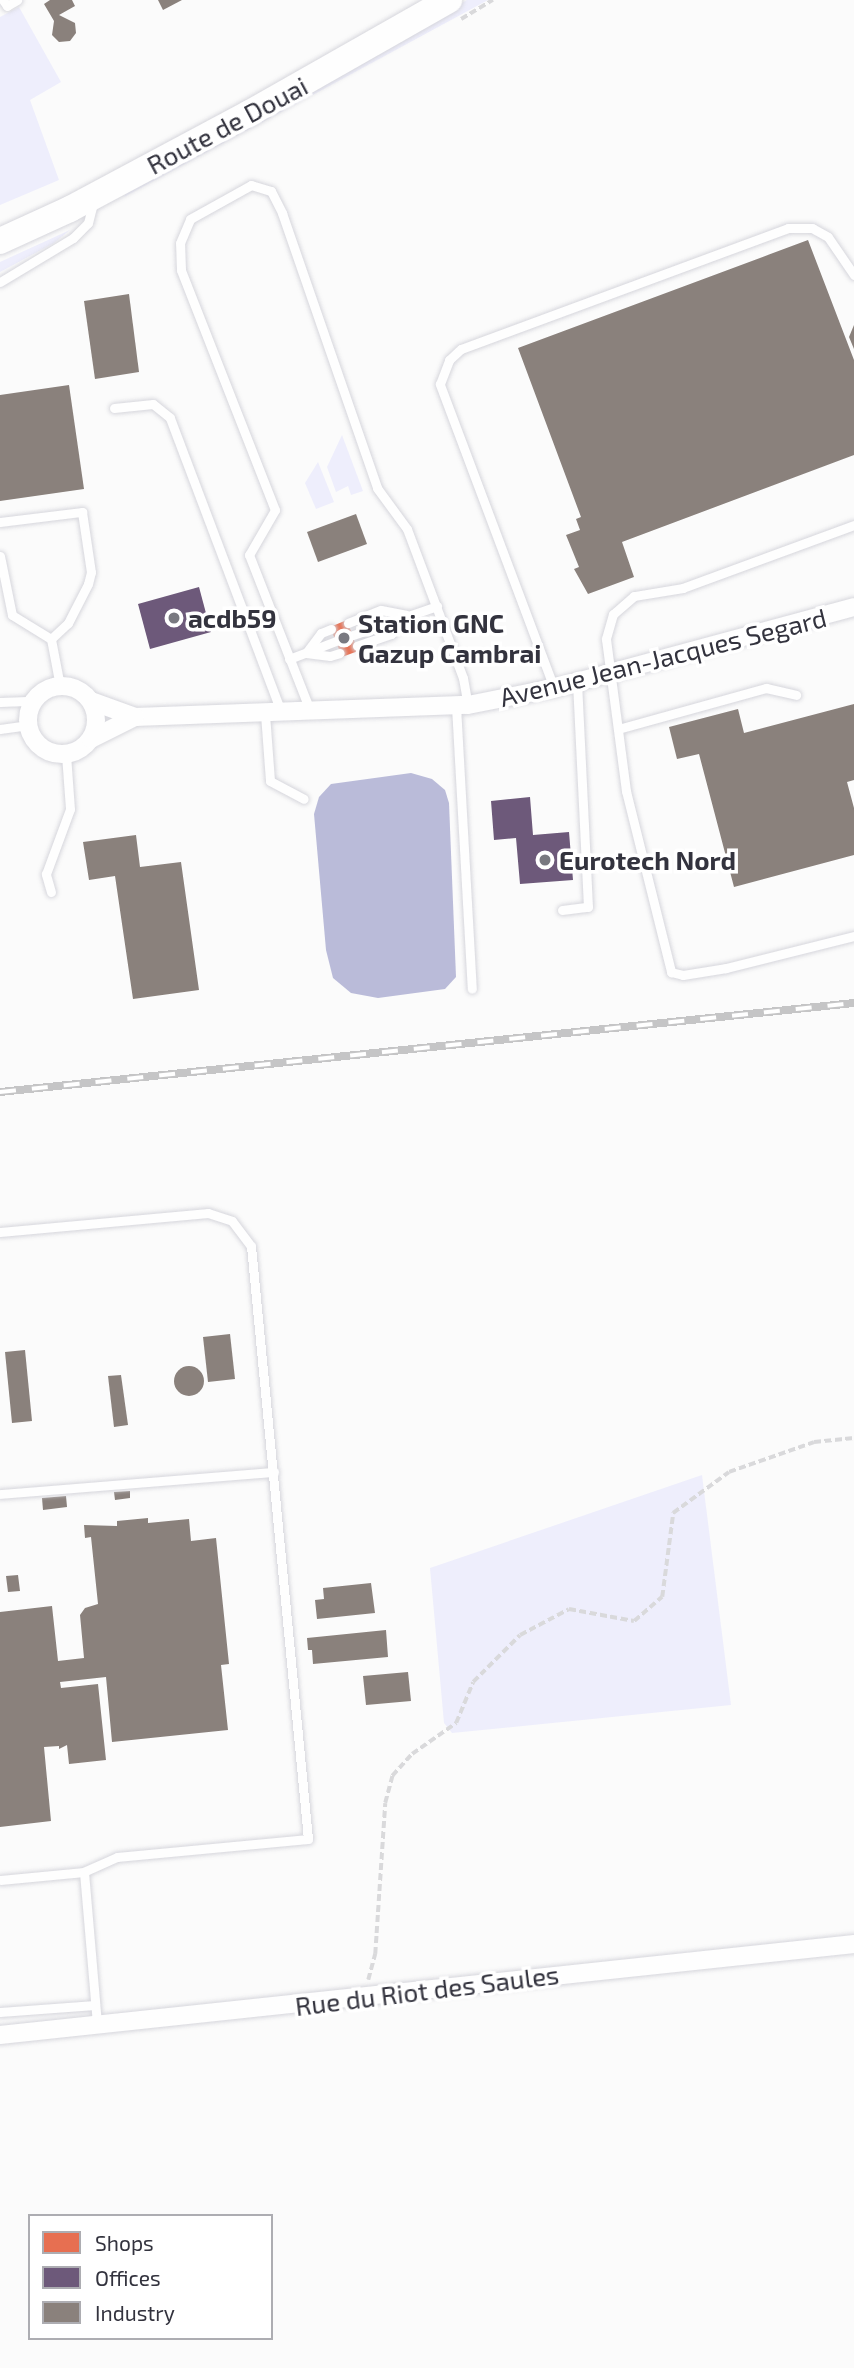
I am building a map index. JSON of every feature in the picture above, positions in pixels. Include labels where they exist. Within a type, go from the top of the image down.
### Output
[{"type":"main road","name":"Route de Douai","points":[[0,241],[94,197],[449,0]]},
{"type":"street","name":"Avenue Jean-Jacques Segard","points":[[91,701],[135,718],[462,706],[554,688],[854,607]]},
{"type":"street","points":[[60,686],[79,690],[91,701],[97,720],[91,739],[65,754],[41,747],[29,725],[34,701],[60,686]]},
{"type":"street","name":"Avenue Jean-Jacques Segard","points":[[91,739],[135,718]]},
{"type":"street","name":"Rue du Riot des Saules","points":[[0,2035],[362,1999],[854,1944]]},
{"type":"lane","points":[[3,0],[7,6],[17,0]]},
{"type":"lane","points":[[311,713],[249,555],[275,510],[179,257],[183,230],[190,219],[251,185],[271,191],[282,213],[377,488],[407,529],[437,606],[462,706],[472,989]]},
{"type":"lane","points":[[0,282],[83,229],[92,216],[94,197]]},
{"type":"lane","points":[[554,688],[440,384],[444,368],[461,349],[788,228],[812,228],[828,237],[854,275]]},
{"type":"lane","points":[[114,408],[153,404],[170,418],[273,714],[270,781],[304,799]]},
{"type":"lane","points":[[0,522],[82,512],[88,584],[68,623],[51,639]]},
{"type":"lane","points":[[854,526],[683,588],[625,601],[613,614],[606,639],[625,791],[671,972],[726,968],[854,936]]},
{"type":"lane","points":[[0,556],[12,615],[51,639],[60,686]]},
{"type":"lane","points":[[353,635],[437,606]]},
{"type":"lane","points":[[348,623],[380,610],[406,615]]},
{"type":"lane","points":[[357,646],[391,634],[406,615]]},
{"type":"lane","points":[[306,653],[321,633],[331,629]]},
{"type":"lane","points":[[289,659],[335,641]]},
{"type":"lane","points":[[306,653],[340,653]]},
{"type":"lane","points":[[562,910],[588,907],[577,681]]},
{"type":"lane","points":[[618,729],[766,688],[796,695]]},
{"type":"lane","points":[[0,702],[34,701]]},
{"type":"lane","points":[[0,729],[29,725]]},
{"type":"lane","points":[[51,892],[46,874],[70,809],[65,754]]},
{"type":"lane","points":[[0,1232],[208,1213],[233,1221],[251,1246],[308,1839],[117,1857],[84,1872],[0,1880]]},
{"type":"lane","points":[[0,1494],[274,1472]]},
{"type":"lane","points":[[84,1872],[97,2024]]},
{"type":"lane","points":[[0,2012],[96,2005]]},
{"type":"path","points":[[362,1999],[375,1954],[385,1803],[392,1776],[412,1754],[456,1723],[473,1682],[520,1634],[569,1609],[634,1621],[662,1597],[673,1513],[729,1472],[814,1442],[854,1438]]},
{"type":"shaded area","points":[[467,0],[488,0],[124,197],[127,191]]},
{"type":"shaded area","points":[[19,7],[61,82],[30,100],[59,180],[0,205],[0,17]]},
{"type":"shaded area","points":[[70,230],[54,243],[0,272],[0,262]]},
{"type":"shaded area","points":[[342,435],[363,491],[351,495],[348,486],[336,492],[327,467]]},
{"type":"shaded area","points":[[318,462],[334,502],[316,509],[305,483]]},
{"type":"shaded area","points":[[702,1475],[731,1705],[452,1733],[444,1723],[430,1568]]},
{"type":"water","points":[[411,773],[432,779],[445,790],[449,803],[456,977],[445,989],[378,998],[351,993],[333,978],[326,950],[314,814],[319,797],[331,784]]},
{"type":"building: Shops","name":"Station GNC Gazup Cambrai","points":[[347,620],[358,651],[342,657],[330,627]]},
{"type":"building: Offices","name":"acdb59","points":[[199,587],[211,632],[150,649],[138,604]]},
{"type":"building: Offices","name":"Eurotech Nord","points":[[530,797],[533,835],[569,832],[573,880],[520,884],[516,838],[494,840],[491,801]]},
{"type":"building: Industry","points":[[50,0],[72,0],[75,6],[59,15],[75,23],[76,33],[70,41],[59,42],[52,35],[54,21],[44,4]]},
{"type":"building: Industry","points":[[158,0],[182,0],[163,10]]},
{"type":"building: Industry","points":[[808,240],[854,360],[854,455],[622,542],[634,577],[588,594],[574,569],[579,567],[566,535],[580,530],[576,519],[581,517],[518,348]]},
{"type":"building: Industry","points":[[129,294],[139,372],[95,379],[84,301]]},
{"type":"building: Industry","points":[[854,325],[854,349],[849,337]]},
{"type":"building: Industry","points":[[69,385],[84,489],[0,501],[0,395]]},
{"type":"building: Industry","points":[[356,514],[367,544],[318,562],[307,532]]},
{"type":"building: Industry","points":[[854,704],[854,780],[847,782],[854,808],[854,855],[734,887],[699,754],[677,759],[669,727],[738,709],[744,733]]},
{"type":"building: Industry","points":[[136,835],[140,867],[181,862],[199,990],[133,999],[115,876],[89,880],[83,842]]},
{"type":"building: Industry","points":[[230,1334],[235,1379],[208,1382],[203,1337]]},
{"type":"building: Industry","points":[[25,1350],[32,1421],[12,1423],[5,1352]]},
{"type":"building: Industry","points":[[189,1366],[200,1370],[204,1381],[200,1392],[189,1396],[178,1392],[174,1381],[178,1370]]},
{"type":"building: Industry","points":[[121,1375],[128,1425],[114,1427],[108,1376]]},
{"type":"building: Industry","points":[[130,1491],[130,1498],[115,1500],[114,1492]]},
{"type":"building: Industry","points":[[66,1496],[67,1507],[43,1510],[42,1498]]},
{"type":"building: Industry","points":[[148,1518],[148,1523],[189,1519],[191,1541],[216,1538],[229,1664],[221,1665],[228,1730],[112,1742],[106,1677],[60,1682],[61,1688],[98,1684],[106,1760],[69,1764],[67,1745],[59,1749],[59,1746],[44,1747],[51,1821],[0,1827],[0,1612],[52,1606],[58,1661],[84,1658],[80,1615],[85,1608],[98,1604],[91,1537],[85,1538],[84,1525],[117,1526],[117,1521]]},
{"type":"building: Industry","points":[[18,1575],[20,1591],[8,1592],[6,1576]]},
{"type":"building: Industry","points":[[371,1583],[375,1613],[317,1619],[315,1600],[324,1599],[323,1588]]},
{"type":"building: Industry","points":[[386,1630],[388,1657],[313,1664],[312,1650],[308,1650],[307,1638]]},
{"type":"building: Industry","points":[[408,1672],[411,1701],[366,1705],[363,1676]]},
{"type":"railway","points":[[0,1092],[854,1003]]},
{"type":"place","name":"acdb59","points":[[174,618]]},
{"type":"place","name":"Station GNC Gazup Cambrai","points":[[344,638]]},
{"type":"place","name":"Eurotech Nord","points":[[545,860]]}]
